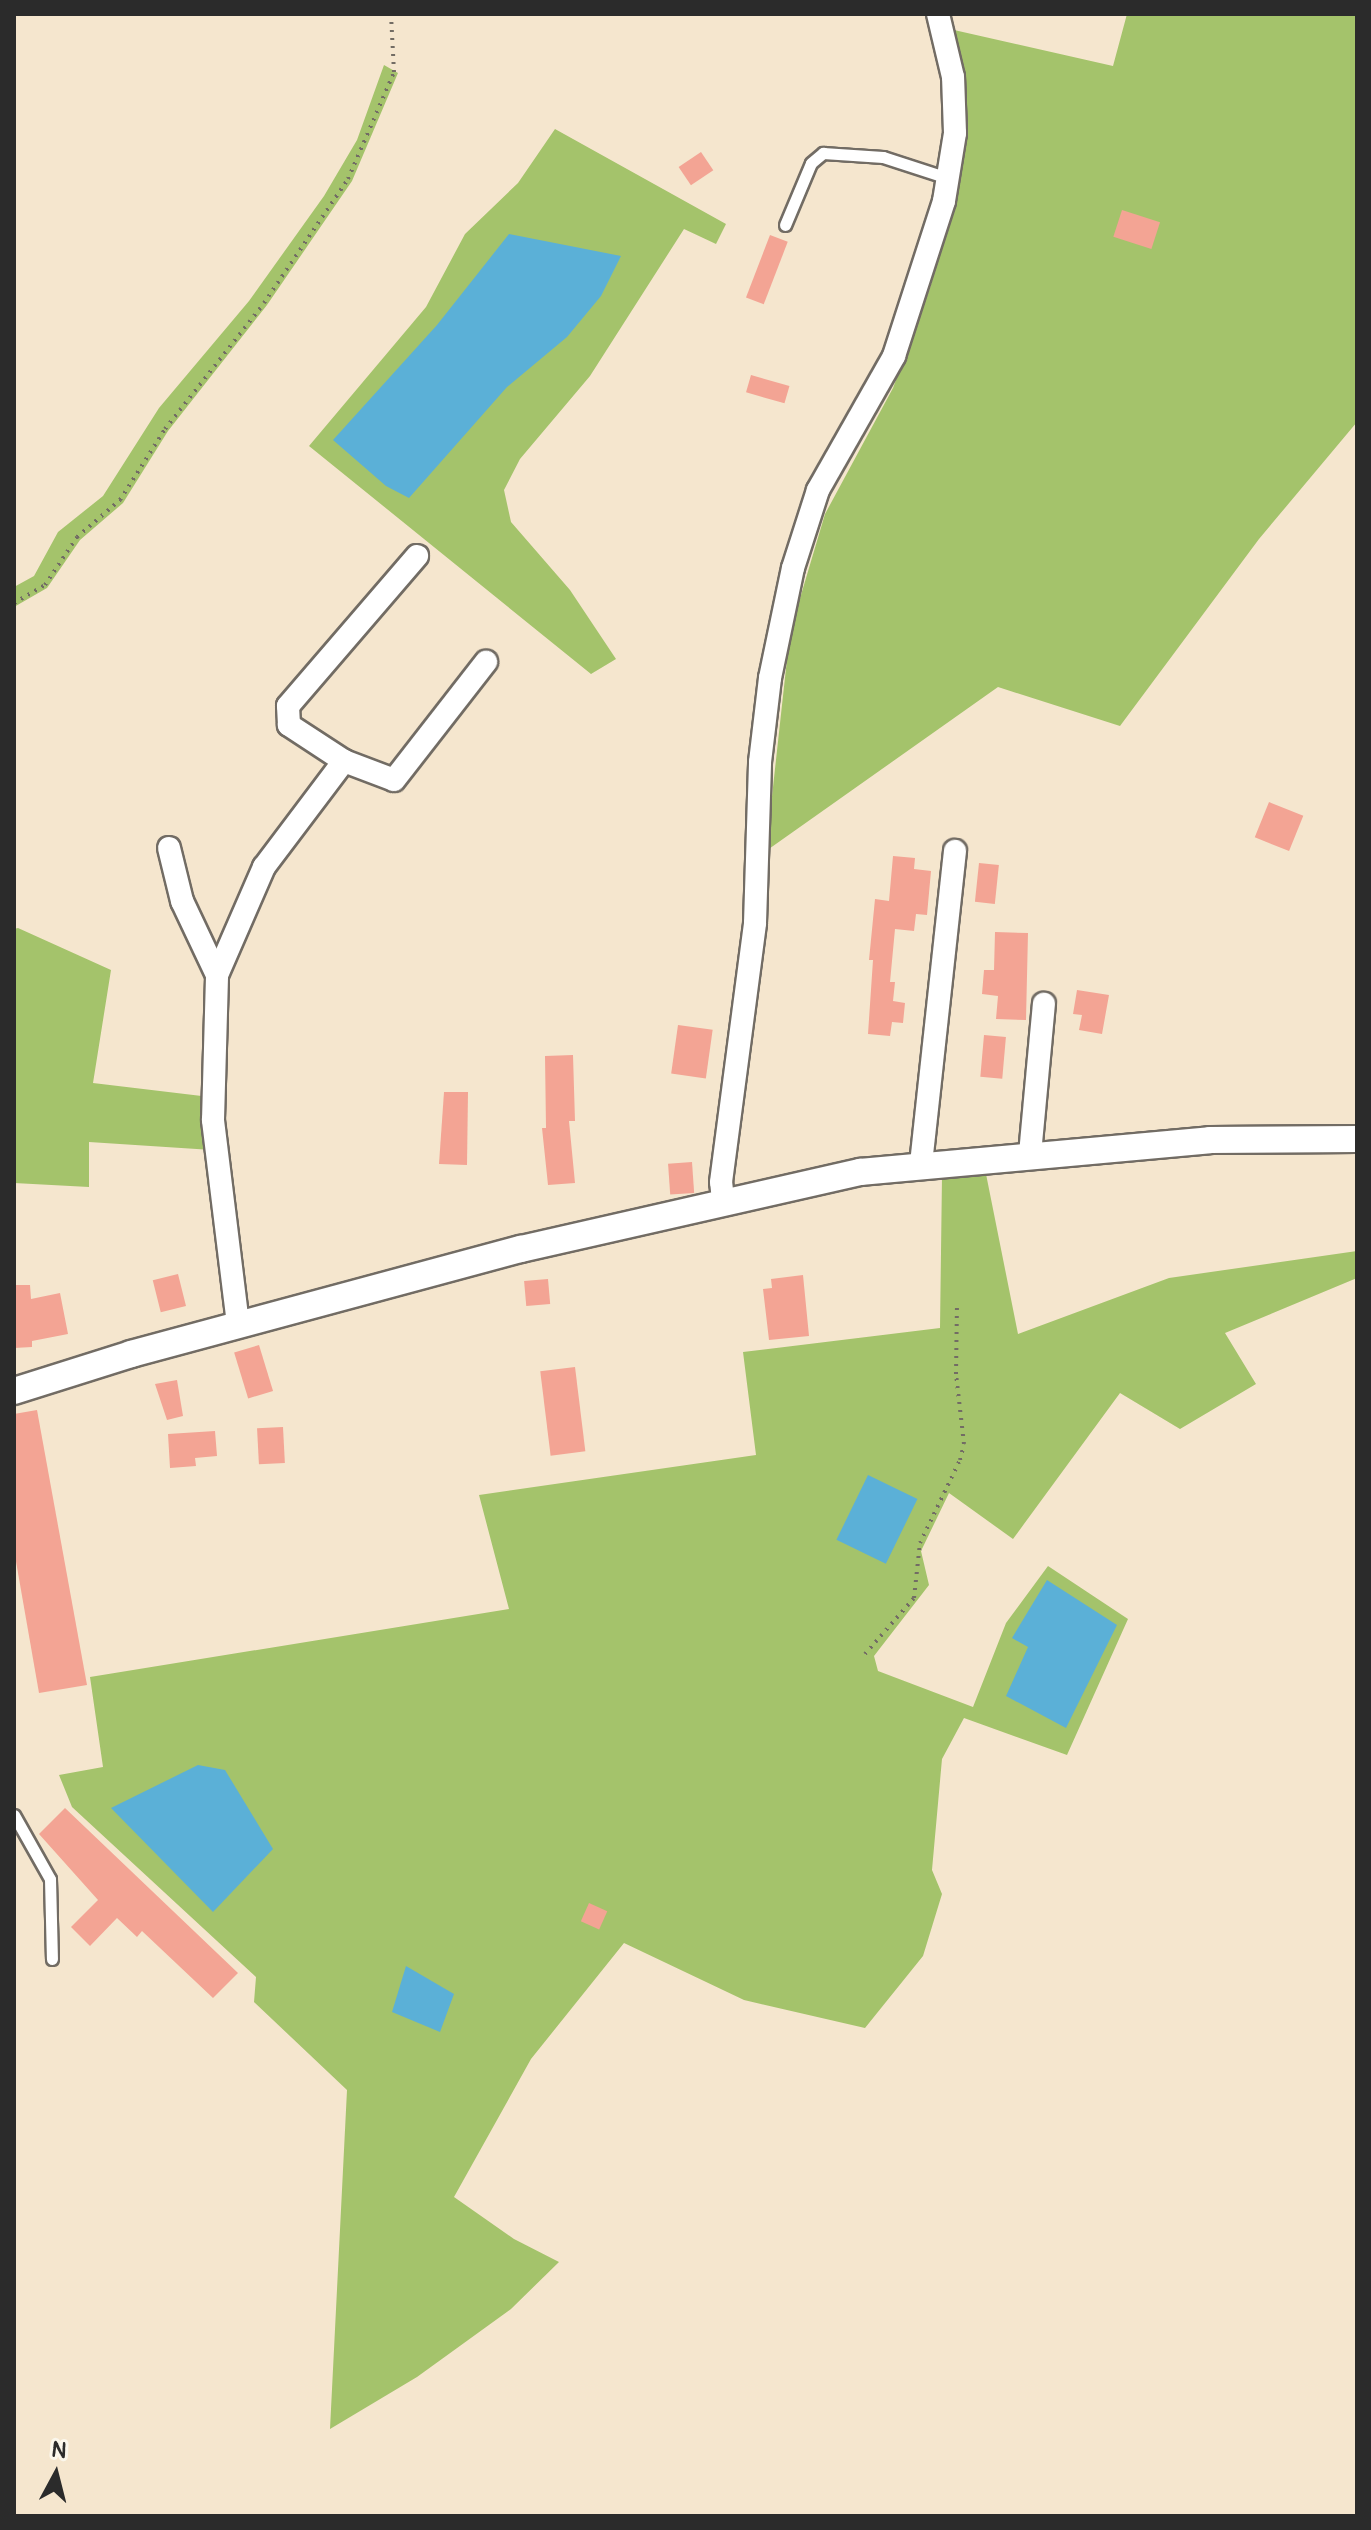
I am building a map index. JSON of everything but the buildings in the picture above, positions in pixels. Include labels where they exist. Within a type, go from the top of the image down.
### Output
[{"type":"street","points":[[723,1200],[721,1182],[755,923],[760,762],[793,568],[818,490],[894,356],[919,291],[948,178],[955,133],[953,77],[938,14]]},
{"type":"street","points":[[417,556],[288,706],[289,725],[344,761],[394,780],[486,662]]},
{"type":"street","points":[[238,1324],[213,1120],[217,975],[264,867],[344,761]]},
{"type":"street","points":[[169,848],[182,901],[217,975]]},
{"type":"street","points":[[921,1164],[955,851]]},
{"type":"street","points":[[1030,1154],[1044,1004]]},
{"type":"street","points":[[14,1391],[238,1324],[723,1200],[921,1164],[1210,1140],[1357,1139]]},
{"type":"lane","points":[[785,225],[811,163],[823,153],[883,157],[948,178]]},
{"type":"lane","points":[[14,1820],[50,1879],[52,1959]]},
{"type":"path","points":[[14,603],[45,585],[77,537],[120,500],[165,429],[264,303],[348,179],[394,72],[391,14]]},
{"type":"path","points":[[865,1654],[914,1598],[920,1543],[960,1460],[964,1444],[956,1374],[957,1306]]},
{"type":"green space","points":[[1127,14],[1357,14],[1357,422],[1259,539],[1120,726],[998,687],[766,851],[790,632],[825,514],[893,388],[930,288],[957,191],[965,111],[954,30],[1113,66]]},
{"type":"green space","points":[[384,65],[398,73],[352,181],[267,305],[168,431],[123,503],[80,540],[47,588],[14,607],[14,587],[34,576],[58,532],[103,496],[159,408],[249,301],[324,196],[357,140]]},
{"type":"green space","points":[[555,129],[726,224],[716,244],[684,229],[590,376],[520,459],[504,490],[511,522],[570,590],[616,659],[591,674],[309,446],[426,307],[465,234],[518,183]]},
{"type":"green space","points":[[18,928],[111,970],[93,1083],[210,1097],[212,1150],[89,1142],[89,1187],[14,1183],[14,929]]},
{"type":"green space","points":[[986,1174],[1018,1334],[1169,1278],[1357,1251],[1357,1278],[1225,1333],[1256,1384],[1180,1429],[1120,1393],[1013,1539],[949,1493],[921,1551],[929,1585],[874,1656],[878,1671],[973,1707],[1006,1623],[1048,1566],[1128,1619],[1067,1755],[964,1718],[942,1759],[932,1870],[942,1894],[923,1956],[865,2028],[744,2000],[624,1943],[531,2059],[454,2197],[514,2239],[559,2262],[511,2309],[417,2377],[330,2429],[347,2090],[254,2002],[256,1977],[72,1807],[59,1775],[103,1767],[90,1677],[509,1609],[479,1495],[756,1455],[743,1352],[940,1328],[942,1176]]},
{"type":"water","points":[[509,234],[621,256],[601,296],[567,337],[507,387],[409,498],[386,486],[333,440],[437,325]]},
{"type":"water","points":[[868,1475],[917,1499],[886,1564],[836,1540]]},
{"type":"water","points":[[1047,1580],[1117,1625],[1066,1728],[1006,1696],[1028,1647],[1012,1638]]},
{"type":"water","points":[[198,1765],[225,1770],[273,1849],[213,1912],[111,1808]]},
{"type":"water","points":[[406,1966],[454,1994],[440,2032],[392,2012]]}]
